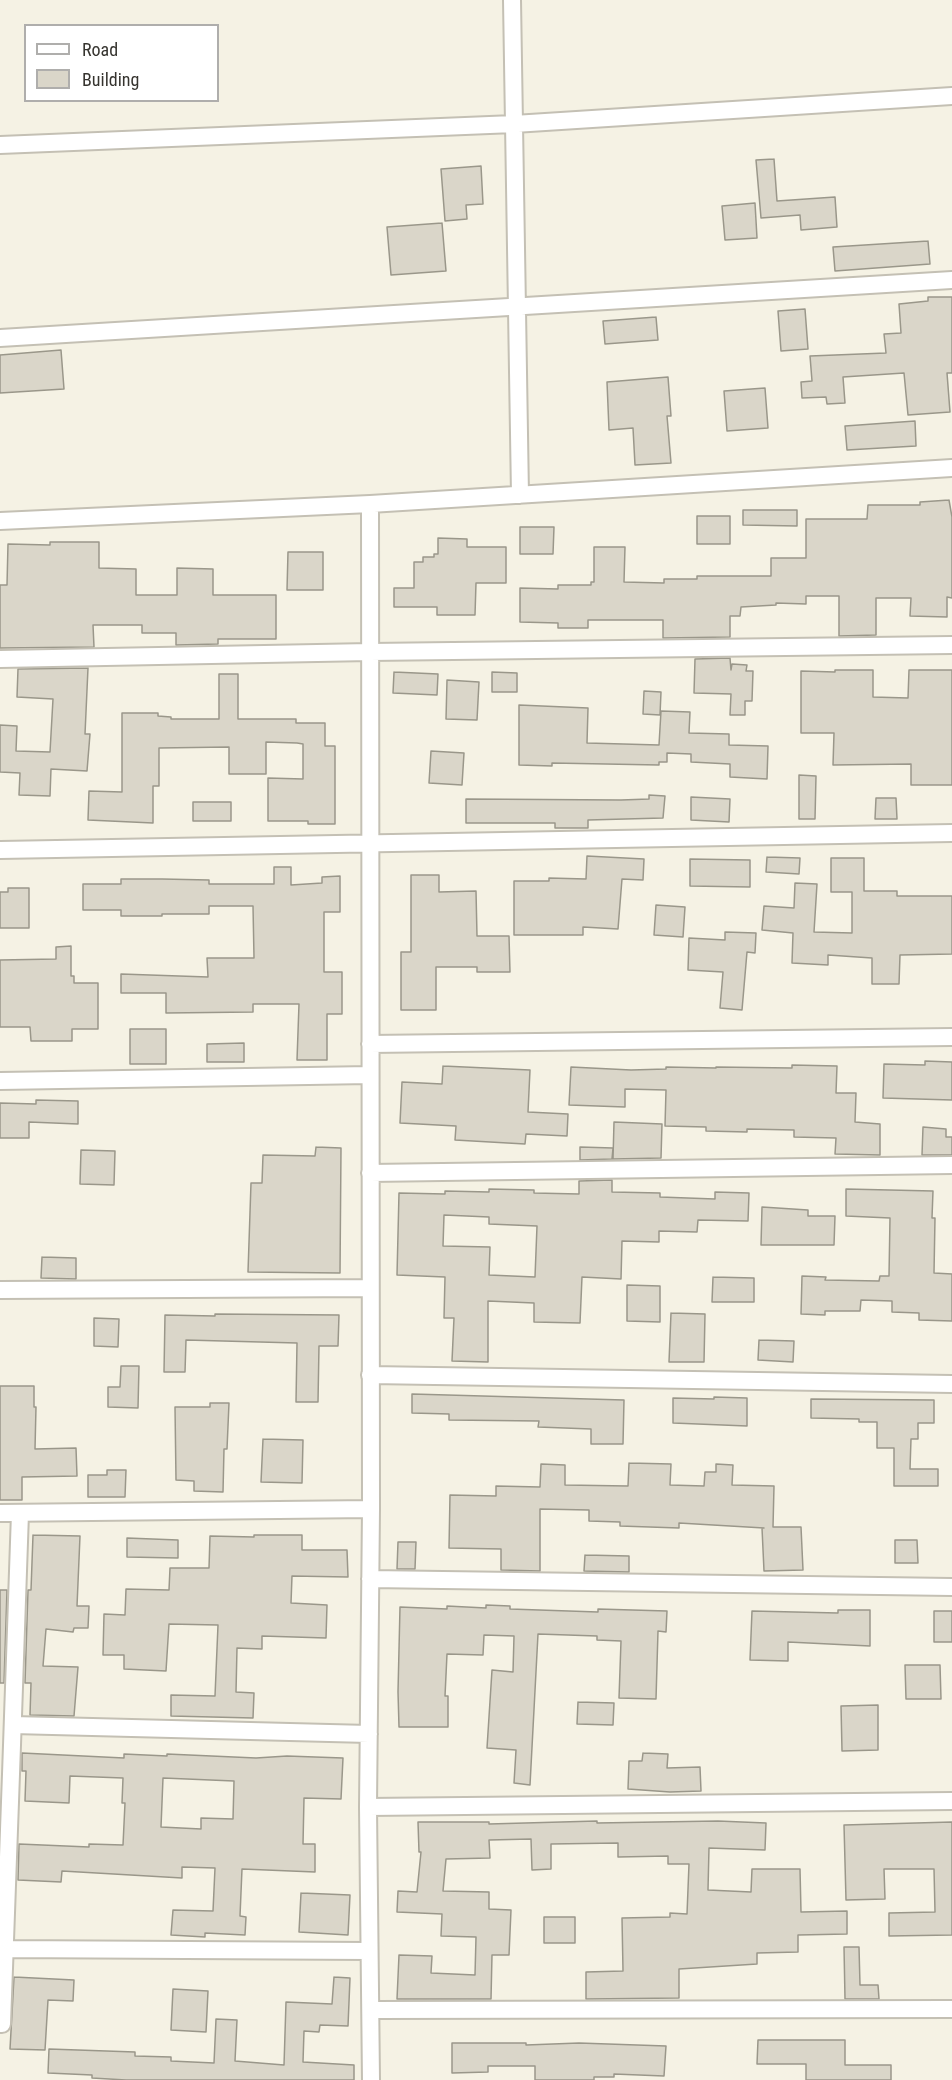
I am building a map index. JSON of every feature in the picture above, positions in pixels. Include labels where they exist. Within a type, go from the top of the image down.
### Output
[{"type":"street","points":[[512,0],[519,495]]},
{"type":"street","points":[[0,145],[514,123],[952,96]]},
{"type":"street","points":[[0,338],[952,280]]},
{"type":"street","points":[[0,521],[370,504],[952,468]]},
{"type":"street","points":[[370,504],[371,1509],[368,1807],[371,2080]]},
{"type":"street","points":[[0,659],[952,645]]},
{"type":"street","points":[[0,850],[952,833]]},
{"type":"street","points":[[370,1044],[952,1037]]},
{"type":"street","points":[[0,1082],[370,1075]]},
{"type":"street","points":[[370,1173],[952,1165]]},
{"type":"street","points":[[0,1290],[370,1288]]},
{"type":"street","points":[[370,1375],[952,1384]]},
{"type":"street","points":[[0,1513],[371,1509]]},
{"type":"street","points":[[0,2024],[4,1949],[2,1902],[6,1774],[13,1725],[20,1513]]},
{"type":"street","points":[[370,1579],[952,1587]]},
{"type":"street","points":[[13,1725],[369,1734]]},
{"type":"street","points":[[368,1807],[952,1801]]},
{"type":"street","points":[[4,1949],[369,1951]]},
{"type":"street","points":[[370,2010],[952,2009]]},
{"type":"building","points":[[774,159],[777,201],[835,197],[837,227],[801,230],[800,215],[761,218],[756,160]]},
{"type":"building","points":[[481,166],[483,204],[466,205],[467,219],[445,221],[441,169]]},
{"type":"building","points":[[755,203],[757,238],[725,240],[722,206]]},
{"type":"building","points":[[442,223],[446,271],[391,275],[387,227]]},
{"type":"building","points":[[928,241],[930,264],[835,271],[833,247]]},
{"type":"building","points":[[928,297],[952,297],[952,373],[947,373],[950,412],[908,415],[904,373],[843,377],[845,403],[827,404],[826,397],[802,398],[801,382],[812,381],[810,356],[886,353],[884,334],[901,333],[899,304],[928,301]]},
{"type":"building","points":[[805,309],[808,349],[781,351],[778,311]]},
{"type":"building","points":[[656,317],[658,340],[605,344],[603,321]]},
{"type":"building","points":[[61,350],[64,389],[0,393],[0,355]]},
{"type":"building","points":[[668,377],[671,416],[667,416],[671,463],[635,465],[633,428],[609,430],[607,382]]},
{"type":"building","points":[[765,388],[768,428],[727,431],[724,391]]},
{"type":"building","points":[[915,421],[916,446],[847,450],[845,426]]},
{"type":"building","points":[[949,500],[952,517],[952,598],[947,597],[947,617],[910,616],[911,598],[876,598],[876,635],[839,636],[839,596],[806,596],[806,604],[776,603],[776,605],[741,607],[740,616],[730,616],[730,637],[663,638],[663,620],[588,620],[588,628],[558,628],[558,623],[520,622],[520,588],[558,589],[558,585],[591,585],[591,582],[594,582],[594,547],[625,547],[624,582],[664,583],[664,579],[697,579],[697,576],[771,576],[771,558],[806,558],[806,519],[867,519],[868,505],[920,505],[920,502]]},
{"type":"building","points":[[743,510],[797,510],[797,526],[743,525]]},
{"type":"building","points":[[697,516],[730,516],[730,544],[697,544]]},
{"type":"building","points":[[520,527],[554,527],[553,554],[520,554]]},
{"type":"building","points":[[438,538],[467,539],[467,547],[506,547],[506,583],[476,583],[475,615],[437,615],[437,607],[394,607],[394,588],[414,588],[414,562],[423,562],[423,557],[434,557],[434,554],[438,554]]},
{"type":"building","points":[[50,542],[99,542],[99,568],[136,569],[136,595],[177,595],[177,568],[213,569],[213,595],[276,595],[276,639],[218,639],[218,644],[176,645],[176,633],[142,633],[142,625],[93,625],[94,647],[0,648],[0,585],[7,585],[8,544],[50,545]]},
{"type":"building","points":[[288,552],[323,552],[323,590],[287,590]]},
{"type":"building","points":[[730,658],[731,670],[732,664],[747,665],[746,671],[753,671],[752,701],[745,701],[745,715],[730,715],[731,694],[694,693],[695,659]]},
{"type":"building","points":[[88,668],[85,734],[90,734],[87,771],[51,769],[50,796],[19,795],[20,773],[0,772],[0,725],[17,726],[16,751],[50,752],[53,699],[17,697],[18,669]]},
{"type":"building","points":[[835,670],[873,670],[873,697],[908,698],[909,670],[952,670],[952,785],[911,785],[911,764],[833,765],[834,733],[801,733],[801,671],[835,672]]},
{"type":"building","points":[[394,672],[438,674],[437,695],[393,693]]},
{"type":"building","points":[[492,672],[517,673],[517,692],[492,692]]},
{"type":"building","points":[[219,674],[238,674],[238,719],[296,719],[296,723],[325,723],[325,746],[335,746],[335,824],[268,821],[268,778],[303,779],[303,744],[266,742],[266,774],[229,774],[229,747],[159,748],[159,786],[153,786],[153,823],[88,820],[89,791],[122,792],[122,713],[158,713],[158,716],[171,717],[171,719],[219,719]]},
{"type":"building","points":[[447,680],[479,682],[477,720],[446,719]]},
{"type":"building","points":[[644,691],[661,692],[660,715],[643,714]]},
{"type":"building","points":[[519,705],[588,708],[587,743],[659,745],[661,711],[690,712],[689,733],[729,734],[729,745],[768,746],[767,779],[730,777],[730,764],[691,762],[691,754],[667,753],[667,762],[659,762],[659,765],[552,763],[552,766],[519,765]]},
{"type":"building","points":[[431,751],[464,753],[462,785],[429,783]]},
{"type":"building","points":[[799,775],[816,776],[815,819],[799,819]]},
{"type":"building","points":[[649,795],[665,796],[663,818],[588,820],[588,828],[555,828],[555,823],[466,823],[466,799],[621,800],[649,799]]},
{"type":"building","points":[[691,797],[730,799],[729,822],[691,820]]},
{"type":"building","points":[[876,798],[896,798],[897,819],[875,819]]},
{"type":"building","points":[[193,802],[231,802],[231,821],[193,821]]},
{"type":"building","points":[[587,856],[644,859],[643,880],[622,879],[618,929],[583,927],[583,935],[514,935],[514,881],[549,881],[549,878],[586,879]]},
{"type":"building","points":[[767,857],[800,858],[799,874],[766,872]]},
{"type":"building","points":[[831,858],[864,858],[864,891],[897,891],[897,896],[952,896],[952,954],[900,955],[899,984],[872,984],[872,958],[828,955],[828,965],[792,963],[793,933],[762,930],[764,906],[794,908],[795,883],[817,884],[814,932],[852,933],[852,892],[831,892]]},
{"type":"building","points":[[690,859],[750,860],[750,887],[690,886]]},
{"type":"building","points":[[274,867],[291,867],[291,885],[322,883],[322,877],[340,876],[340,912],[324,912],[324,972],[342,972],[342,1014],[327,1014],[327,1060],[297,1060],[299,1004],[253,1004],[253,1012],[166,1013],[166,993],[121,993],[121,974],[208,977],[207,958],[254,958],[253,906],[209,906],[209,914],[162,914],[162,916],[121,916],[121,910],[83,910],[83,884],[121,884],[121,879],[162,879],[209,880],[209,884],[274,884]]},
{"type":"building","points":[[411,875],[439,875],[439,892],[476,891],[477,936],[509,936],[510,972],[477,972],[477,967],[436,967],[436,1010],[401,1010],[401,952],[411,952]]},
{"type":"building","points":[[8,888],[29,888],[29,928],[0,928],[0,892],[8,892]]},
{"type":"building","points":[[656,905],[685,907],[683,937],[654,935]]},
{"type":"building","points":[[725,932],[756,933],[755,953],[747,952],[742,1010],[720,1008],[723,972],[688,970],[689,938],[725,940]]},
{"type":"building","points":[[71,946],[71,976],[74,976],[74,983],[98,983],[98,1029],[72,1029],[72,1041],[31,1041],[30,1027],[0,1027],[0,960],[56,959],[56,947]]},
{"type":"building","points":[[130,1029],[166,1029],[166,1064],[130,1064]]},
{"type":"building","points":[[244,1043],[244,1062],[207,1062],[207,1044]]},
{"type":"building","points":[[925,1061],[952,1062],[952,1100],[883,1098],[884,1064],[925,1065]]},
{"type":"building","points":[[792,1065],[837,1066],[836,1093],[856,1093],[855,1122],[880,1124],[880,1155],[835,1154],[836,1138],[794,1137],[794,1130],[706,1131],[706,1127],[665,1126],[666,1090],[625,1089],[625,1107],[569,1105],[571,1067],[631,1070],[666,1069],[666,1067],[792,1068]]},
{"type":"building","points":[[443,1066],[530,1070],[528,1112],[568,1114],[567,1136],[526,1134],[525,1144],[455,1140],[456,1126],[400,1123],[402,1082],[442,1084]]},
{"type":"building","points":[[36,1100],[78,1101],[78,1124],[29,1122],[29,1138],[0,1138],[0,1103],[36,1104]]},
{"type":"building","points":[[614,1122],[662,1124],[661,1158],[613,1159]]},
{"type":"building","points":[[923,1127],[946,1129],[946,1137],[952,1137],[952,1155],[922,1155]]},
{"type":"building","points":[[316,1147],[341,1148],[340,1273],[248,1272],[251,1183],[262,1183],[263,1155],[315,1156]]},
{"type":"building","points":[[580,1147],[613,1148],[612,1159],[580,1160]]},
{"type":"building","points":[[81,1150],[115,1151],[114,1185],[80,1184]]},
{"type":"building","points":[[612,1180],[612,1192],[660,1193],[660,1197],[715,1199],[715,1192],[749,1193],[748,1221],[698,1220],[697,1232],[659,1231],[659,1242],[622,1241],[621,1279],[582,1277],[580,1323],[534,1322],[534,1303],[488,1301],[488,1362],[452,1361],[454,1318],[444,1318],[445,1277],[397,1275],[399,1193],[445,1194],[445,1191],[489,1192],[489,1189],[579,1194],[579,1181]],"holes":[[[444,1215],[489,1217],[489,1224],[537,1226],[535,1277],[489,1275],[490,1247],[443,1246]]]},
{"type":"building","points":[[846,1189],[933,1191],[934,1273],[952,1274],[952,1321],[919,1320],[919,1313],[892,1312],[892,1301],[861,1300],[860,1311],[825,1311],[825,1315],[801,1314],[802,1276],[826,1277],[825,1280],[879,1281],[880,1276],[889,1276],[890,1218],[846,1216]]},
{"type":"building","points":[[762,1207],[808,1210],[808,1216],[835,1216],[834,1245],[761,1245]]},
{"type":"building","points":[[42,1257],[76,1258],[76,1279],[41,1278]]},
{"type":"building","points":[[713,1277],[754,1278],[754,1302],[712,1302]]},
{"type":"building","points":[[627,1285],[660,1286],[660,1322],[627,1321]]},
{"type":"building","points":[[671,1313],[705,1314],[704,1362],[669,1362]]},
{"type":"building","points":[[215,1314],[339,1315],[338,1346],[319,1346],[318,1402],[296,1402],[297,1343],[186,1340],[185,1372],[164,1372],[165,1315],[215,1316]]},
{"type":"building","points":[[94,1318],[119,1319],[118,1347],[94,1346]]},
{"type":"building","points":[[759,1340],[794,1341],[793,1362],[758,1360]]},
{"type":"building","points":[[121,1366],[139,1366],[138,1408],[108,1407],[108,1387],[120,1387]]},
{"type":"building","points":[[0,1386],[34,1386],[35,1449],[76,1448],[77,1476],[22,1477],[22,1500],[0,1500]]},
{"type":"building","points":[[412,1394],[624,1400],[623,1444],[591,1444],[591,1429],[538,1427],[539,1421],[449,1420],[449,1414],[412,1413]]},
{"type":"building","points":[[714,1397],[747,1398],[747,1426],[673,1423],[673,1398],[714,1399]]},
{"type":"building","points":[[811,1399],[934,1400],[934,1423],[918,1423],[918,1439],[911,1439],[910,1469],[938,1469],[938,1486],[894,1486],[894,1448],[877,1448],[877,1422],[859,1422],[859,1419],[811,1418]]},
{"type":"building","points":[[210,1403],[229,1403],[227,1449],[224,1449],[223,1492],[194,1491],[194,1481],[176,1480],[175,1407],[210,1407]]},
{"type":"building","points":[[263,1439],[303,1440],[302,1483],[261,1482]]},
{"type":"building","points":[[629,1463],[671,1464],[670,1485],[704,1486],[705,1472],[716,1472],[716,1464],[733,1465],[732,1485],[774,1486],[773,1527],[801,1527],[803,1570],[764,1571],[762,1528],[764,1528],[679,1523],[679,1528],[620,1526],[620,1522],[589,1521],[589,1510],[540,1509],[540,1571],[501,1570],[501,1549],[449,1548],[450,1495],[496,1496],[496,1486],[540,1487],[541,1464],[565,1465],[565,1485],[628,1486]]},
{"type":"building","points":[[107,1470],[126,1470],[125,1497],[88,1497],[88,1475],[107,1475]]},
{"type":"building","points":[[33,1535],[80,1536],[77,1606],[89,1606],[88,1628],[74,1628],[73,1632],[46,1629],[43,1666],[78,1667],[74,1716],[30,1715],[31,1683],[25,1683],[28,1590],[31,1590]]},
{"type":"building","points":[[254,1535],[302,1535],[302,1550],[347,1550],[348,1577],[292,1576],[291,1603],[327,1605],[326,1638],[262,1636],[262,1649],[237,1648],[236,1692],[254,1693],[253,1718],[171,1716],[171,1695],[215,1696],[218,1625],[169,1624],[166,1671],[124,1669],[124,1655],[103,1655],[104,1614],[125,1615],[126,1589],[169,1590],[170,1568],[209,1568],[210,1536],[254,1537]]},
{"type":"building","points":[[127,1538],[178,1540],[178,1558],[127,1557]]},
{"type":"building","points":[[895,1540],[917,1540],[918,1563],[895,1563]]},
{"type":"building","points":[[398,1542],[416,1542],[415,1569],[397,1569]]},
{"type":"building","points":[[585,1555],[629,1556],[629,1572],[584,1571]]},
{"type":"building","points":[[0,1590],[7,1590],[4,1683],[0,1683]]},
{"type":"building","points":[[486,1605],[510,1606],[510,1609],[598,1612],[598,1609],[667,1611],[666,1632],[658,1631],[656,1699],[619,1698],[621,1641],[597,1640],[597,1636],[538,1634],[530,1785],[514,1783],[516,1750],[487,1748],[492,1670],[513,1672],[514,1636],[484,1635],[483,1655],[447,1654],[445,1696],[448,1696],[448,1727],[399,1727],[400,1607],[447,1609],[447,1606],[486,1608]]},
{"type":"building","points":[[838,1610],[870,1610],[870,1646],[788,1642],[788,1661],[750,1660],[752,1611],[838,1613]]},
{"type":"building","points":[[934,1611],[952,1611],[952,1642],[934,1642]]},
{"type":"building","points":[[905,1665],[940,1665],[941,1699],[906,1699]]},
{"type":"building","points":[[578,1702],[614,1703],[613,1725],[577,1724]]},
{"type":"building","points":[[878,1705],[878,1750],[842,1751],[841,1706]]},
{"type":"building","points":[[22,1753],[124,1758],[124,1754],[167,1756],[167,1754],[256,1758],[287,1756],[343,1758],[341,1799],[304,1798],[303,1844],[315,1844],[315,1872],[242,1869],[240,1916],[246,1917],[245,1935],[205,1933],[205,1937],[171,1935],[173,1910],[213,1911],[215,1868],[182,1867],[182,1878],[62,1871],[61,1882],[18,1880],[19,1844],[89,1847],[89,1844],[123,1845],[125,1803],[122,1803],[123,1778],[70,1776],[69,1803],[25,1801],[26,1771],[22,1771]],"holes":[[[163,1778],[234,1781],[233,1819],[201,1818],[201,1829],[161,1827]]]},
{"type":"building","points":[[643,1753],[668,1754],[667,1768],[700,1767],[701,1791],[670,1792],[628,1789],[629,1761],[642,1761]]},
{"type":"building","points":[[597,1821],[597,1823],[718,1821],[766,1823],[765,1850],[709,1848],[708,1890],[751,1892],[752,1869],[800,1869],[801,1912],[847,1911],[847,1934],[798,1935],[798,1952],[757,1953],[757,1964],[679,1969],[679,1998],[586,1999],[586,1972],[623,1971],[622,1918],[670,1917],[670,1913],[687,1914],[689,1864],[668,1864],[668,1856],[618,1857],[618,1843],[551,1844],[551,1869],[532,1870],[531,1839],[489,1840],[490,1858],[446,1859],[443,1891],[489,1892],[489,1909],[511,1910],[509,1955],[492,1955],[491,1999],[397,1999],[399,1955],[432,1956],[431,1973],[475,1975],[476,1937],[441,1936],[442,1914],[397,1912],[398,1891],[417,1892],[421,1852],[419,1852],[418,1822],[489,1822],[489,1824]]},
{"type":"building","points":[[952,1822],[952,1935],[889,1936],[889,1913],[935,1912],[934,1869],[884,1869],[885,1899],[846,1900],[844,1825]]},
{"type":"building","points":[[301,1893],[350,1895],[348,1935],[299,1932]]},
{"type":"building","points":[[544,1917],[575,1917],[575,1943],[544,1943]]},
{"type":"building","points":[[844,1947],[859,1947],[860,1985],[878,1985],[879,1999],[845,1999]]},
{"type":"building","points":[[14,1977],[74,1980],[73,2001],[48,2000],[45,2050],[10,2049]]},
{"type":"building","points":[[334,1977],[350,1978],[348,2026],[320,2025],[319,2032],[304,2031],[303,2062],[354,2065],[354,2080],[126,2080],[92,2078],[92,2075],[48,2073],[49,2049],[135,2052],[135,2056],[171,2057],[171,2061],[214,2063],[216,2019],[237,2020],[235,2061],[284,2065],[286,2002],[332,2004]]},
{"type":"building","points":[[173,1989],[208,1991],[206,2032],[171,2030]]},
{"type":"building","points":[[758,2040],[845,2040],[845,2065],[891,2065],[891,2080],[806,2080],[806,2064],[757,2064]]},
{"type":"building","points":[[452,2043],[666,2046],[664,2076],[614,2074],[614,2077],[594,2077],[594,2080],[535,2080],[535,2066],[488,2066],[488,2072],[452,2073]]}]
